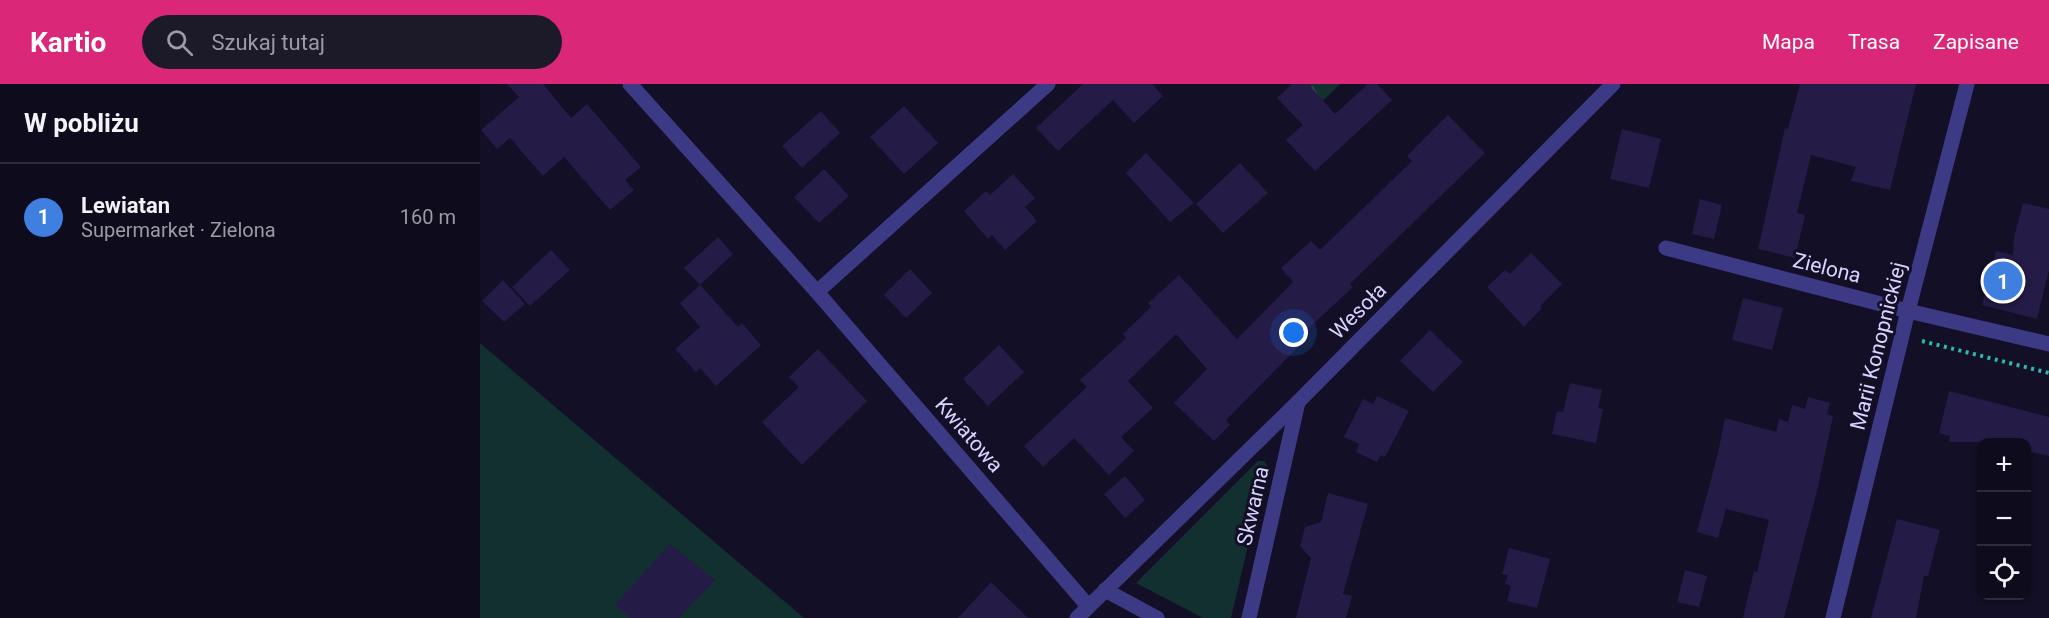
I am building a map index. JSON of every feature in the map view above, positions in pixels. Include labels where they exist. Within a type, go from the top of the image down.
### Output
[{"type":"street","name":"Kwiatowa","points":[[630,84],[818,292],[1088,606]]},
{"type":"street","points":[[818,292],[1048,84]]},
{"type":"street","name":"Wesoła","points":[[1077,618],[1298,402],[1613,84]]},
{"type":"street","name":"Marii Konopnickiej","points":[[1833,618],[1966,84]]},
{"type":"street","name":"Zielona","points":[[1666,249],[1908,311],[2049,344]]},
{"type":"street","name":"Skwarna","points":[[1249,618],[1298,402]]},
{"type":"street","points":[[1105,590],[1157,618]]},
{"type":"path","points":[[1919,340],[2049,373]]},
{"type":"green space","points":[[1308,84],[1340,84],[1323,101]]},
{"type":"green space","points":[[480,343],[804,618],[480,618]]},
{"type":"green space","points":[[1258,461],[1264,461],[1267,465],[1231,618],[1203,618],[1136,583]]},
{"type":"building","points":[[507,84],[543,84],[571,118],[587,104],[641,167],[625,180],[634,190],[610,210],[564,157],[543,176],[510,138],[497,149],[481,130],[519,97]]},
{"type":"building","points":[[1083,84],[1152,84],[1163,96],[1134,123],[1113,100],[1058,151],[1036,128]]},
{"type":"building","points":[[1292,84],[1308,84],[1335,114],[1368,84],[1377,84],[1392,100],[1315,171],[1286,140],[1303,125],[1277,98]]},
{"type":"building","points":[[1800,84],[1916,84],[1890,190],[1851,181],[1856,167],[1811,155],[1797,213],[1805,215],[1795,258],[1758,249],[1785,128],[1788,129]]},
{"type":"building","points":[[904,106],[938,143],[904,174],[870,137]]},
{"type":"building","points":[[821,111],[840,133],[802,168],[782,146]]},
{"type":"building","points":[[1448,115],[1485,153],[1350,284],[1353,287],[1297,339],[1302,343],[1226,420],[1230,425],[1214,441],[1174,403],[1207,369],[1176,334],[1128,381],[1153,408],[1121,437],[1134,451],[1109,475],[1074,438],[1043,467],[1024,446],[1087,387],[1080,380],[1126,338],[1123,334],[1151,307],[1148,303],[1179,275],[1237,339],[1293,282],[1281,268],[1311,241],[1320,250],[1412,161],[1407,156]]},
{"type":"building","points":[[1622,129],[1661,139],[1649,188],[1610,179]]},
{"type":"building","points":[[1146,153],[1194,203],[1170,222],[1126,173]]},
{"type":"building","points":[[1240,163],[1268,193],[1223,233],[1196,204]]},
{"type":"building","points":[[824,169],[849,196],[819,223],[794,197]]},
{"type":"building","points":[[1013,174],[1035,198],[1025,207],[1037,221],[1005,250],[992,235],[988,239],[964,211],[986,191],[990,195]]},
{"type":"building","points":[[1700,199],[1722,205],[1714,239],[1692,234]]},
{"type":"building","points":[[2023,203],[2049,209],[2049,270],[2037,319],[1982,305],[1996,251],[2013,255],[2014,237]]},
{"type":"building","points":[[718,237],[733,254],[700,285],[684,268]]},
{"type":"building","points":[[551,250],[570,270],[530,306],[512,287]]},
{"type":"building","points":[[1531,253],[1562,284],[1540,306],[1542,308],[1524,327],[1487,287],[1505,270],[1510,274]]},
{"type":"building","points":[[910,269],[932,293],[906,318],[884,295]]},
{"type":"building","points":[[503,280],[525,304],[504,322],[482,301]]},
{"type":"building","points":[[700,285],[738,327],[742,323],[761,345],[716,386],[700,368],[696,372],[675,349],[700,327],[680,303]]},
{"type":"building","points":[[1743,298],[1783,308],[1772,350],[1732,340]]},
{"type":"building","points":[[1430,330],[1463,362],[1433,392],[1400,361]]},
{"type":"building","points":[[999,345],[1024,372],[988,406],[963,379]]},
{"type":"building","points":[[818,349],[867,401],[802,465],[762,422],[799,387],[789,377]]},
{"type":"building","points":[[1570,383],[1602,390],[1598,408],[1603,409],[1596,443],[1552,434],[1557,411],[1563,412]]},
{"type":"building","points":[[1949,391],[2049,417],[2049,456],[2031,452],[2031,438],[1977,438],[1977,442],[1949,442],[1950,436],[1939,433]]},
{"type":"building","points":[[1377,396],[1409,411],[1385,457],[1381,455],[1377,462],[1356,452],[1359,444],[1344,437],[1363,399],[1373,404]]},
{"type":"building","points":[[1808,397],[1830,403],[1827,414],[1833,416],[1818,487],[1784,618],[1743,618],[1769,520],[1726,509],[1718,538],[1697,532],[1725,418],[1776,432],[1779,419],[1788,422],[1792,405],[1805,409]]},
{"type":"building","points":[[1125,476],[1145,500],[1125,518],[1104,494]]},
{"type":"building","points":[[1328,493],[1368,504],[1343,594],[1352,596],[1346,618],[1296,618],[1311,558],[1300,546],[1305,527],[1321,522]]},
{"type":"building","points":[[1897,519],[1940,530],[1928,576],[1924,576],[1916,618],[1871,618]]},
{"type":"building","points":[[670,544],[715,580],[679,618],[631,618],[615,605]]},
{"type":"building","points":[[1509,548],[1550,559],[1537,608],[1507,601],[1511,586],[1505,584],[1508,575],[1502,574]]},
{"type":"building","points":[[1685,570],[1707,576],[1699,607],[1677,602]]},
{"type":"building","points":[[991,582],[1028,618],[958,618]]},
{"type":"place","name":"Lewiatan","points":[[2003,281]]}]
